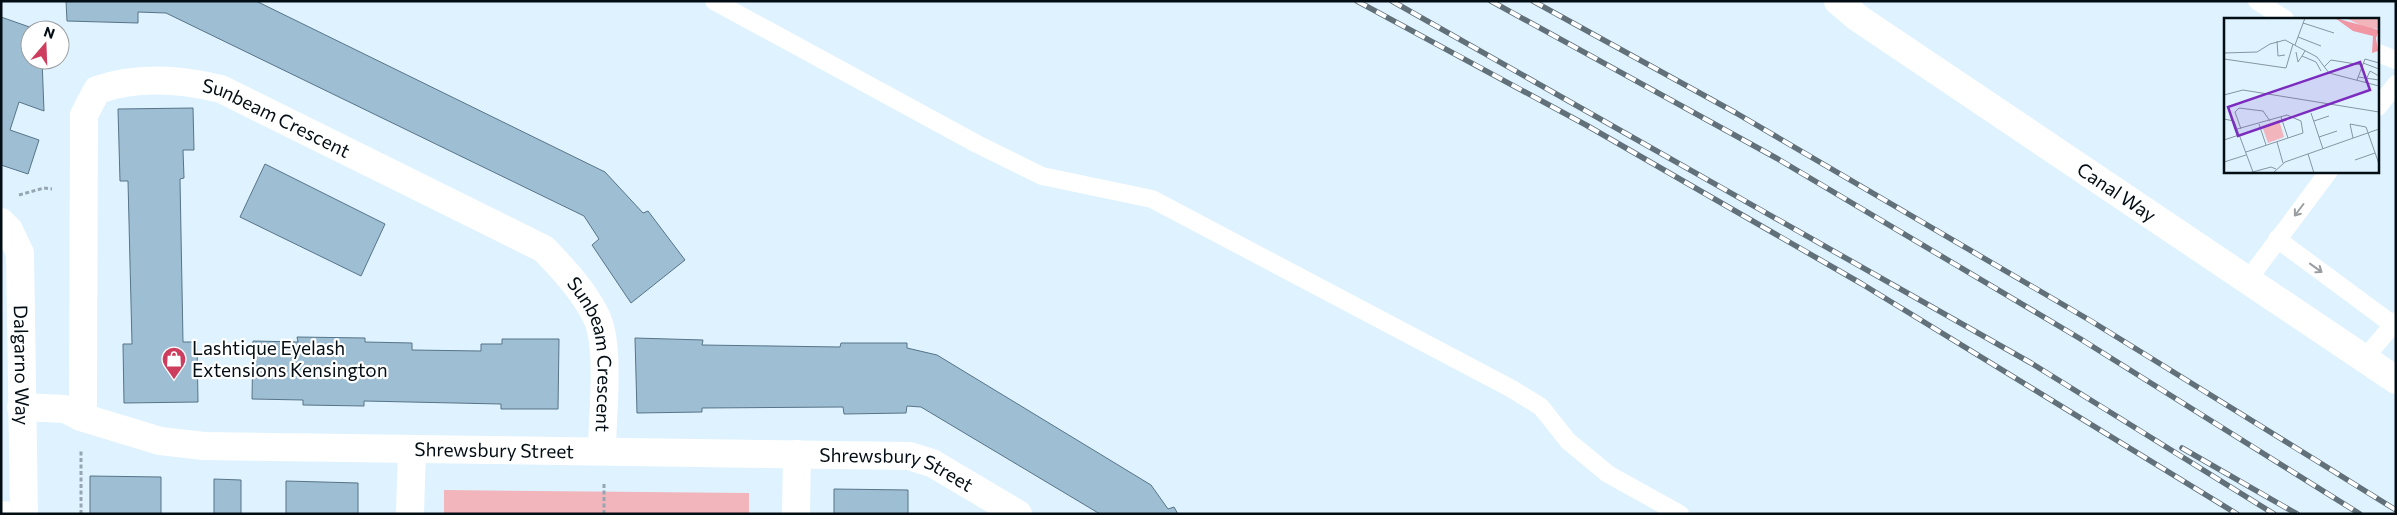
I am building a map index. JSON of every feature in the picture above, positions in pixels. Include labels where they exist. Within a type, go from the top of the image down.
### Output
[{"type":"street","name":"Canal Way","points":[[1838,1],[1858,18],[2396,380]]},
{"type":"street","name":"Sunbeam Crescent","points":[[81,429],[83,403],[82,193],[84,115],[97,90],[115,84],[172,80],[221,89],[544,250],[574,280],[597,317],[604,344],[602,450]]},
{"type":"street","name":"Dalgarno Way","points":[[6,210],[9,230],[20,253],[21,407],[16,512]]},
{"type":"street","name":"Shrewsbury Street","points":[[21,407],[66,409],[81,429],[204,446],[602,450],[908,456],[932,463],[1018,514]]},
{"type":"street","points":[[410,514],[412,449]]},
{"type":"street","points":[[796,514],[797,454]]},
{"type":"lane","points":[[714,1],[977,144],[1042,176],[1152,199],[1494,380],[1541,407],[1568,441],[1608,474],[1680,514]]},
{"type":"lane","points":[[2257,1],[2283,18]]},
{"type":"lane","points":[[2380,54],[2396,60]]},
{"type":"lane","points":[[2380,104],[2396,84]]},
{"type":"lane","points":[[2247,281],[2328,172]]},
{"type":"lane","points":[[2277,239],[2395,324],[2364,359]]},
{"type":"path","points":[[6,210],[44,188],[82,193]]},
{"type":"path","points":[[81,429],[81,514]]},
{"type":"path","points":[[604,481],[604,514]]},
{"type":"shaded area","points":[[444,490],[749,493],[749,514],[444,514]]},
{"type":"building","points":[[66,1],[256,1],[605,172],[643,213],[648,211],[685,260],[631,303],[592,245],[599,239],[584,216],[166,13],[138,12],[138,23],[67,20]]},
{"type":"building","points":[[1,17],[20,24],[20,70],[42,70],[44,111],[19,102],[10,130],[39,140],[28,174],[1,165]]},
{"type":"building","points":[[193,108],[194,150],[183,150],[184,178],[180,179],[183,342],[197,342],[198,402],[124,403],[123,344],[132,344],[128,181],[120,181],[118,109]]},
{"type":"building","points":[[265,164],[385,224],[361,276],[240,217]]},
{"type":"building","points":[[297,337],[365,338],[365,342],[412,343],[412,350],[481,351],[481,344],[502,344],[502,339],[559,339],[558,409],[501,409],[501,404],[364,401],[364,406],[303,405],[303,400],[252,399],[253,341],[298,342]]},
{"type":"building","points":[[635,338],[703,340],[702,345],[840,347],[841,343],[907,343],[907,348],[937,355],[1151,485],[1168,509],[1174,507],[1178,514],[1100,514],[921,407],[907,406],[906,413],[844,414],[843,407],[702,408],[702,412],[637,413]]},
{"type":"building","points":[[90,476],[161,477],[161,514],[90,514]]},
{"type":"building","points":[[214,479],[241,480],[241,514],[214,514]]},
{"type":"building","points":[[286,481],[358,483],[358,514],[286,514]]},
{"type":"building","points":[[834,489],[908,490],[908,514],[834,514]]},
{"type":"railway","points":[[1357,1],[1586,125],[1862,284],[2237,514]]},
{"type":"railway","points":[[1392,1],[2031,363],[2274,514]]},
{"type":"railway","points":[[1491,1],[1778,159],[2079,338],[2360,514]]},
{"type":"railway","points":[[1533,1],[1736,113],[2091,321],[2396,510]]},
{"type":"railway","points":[[2182,448],[2297,514]]},
{"type":"place","name":"Lashtique Eyelash Extensions Kensington","points":[[174,380]]}]
